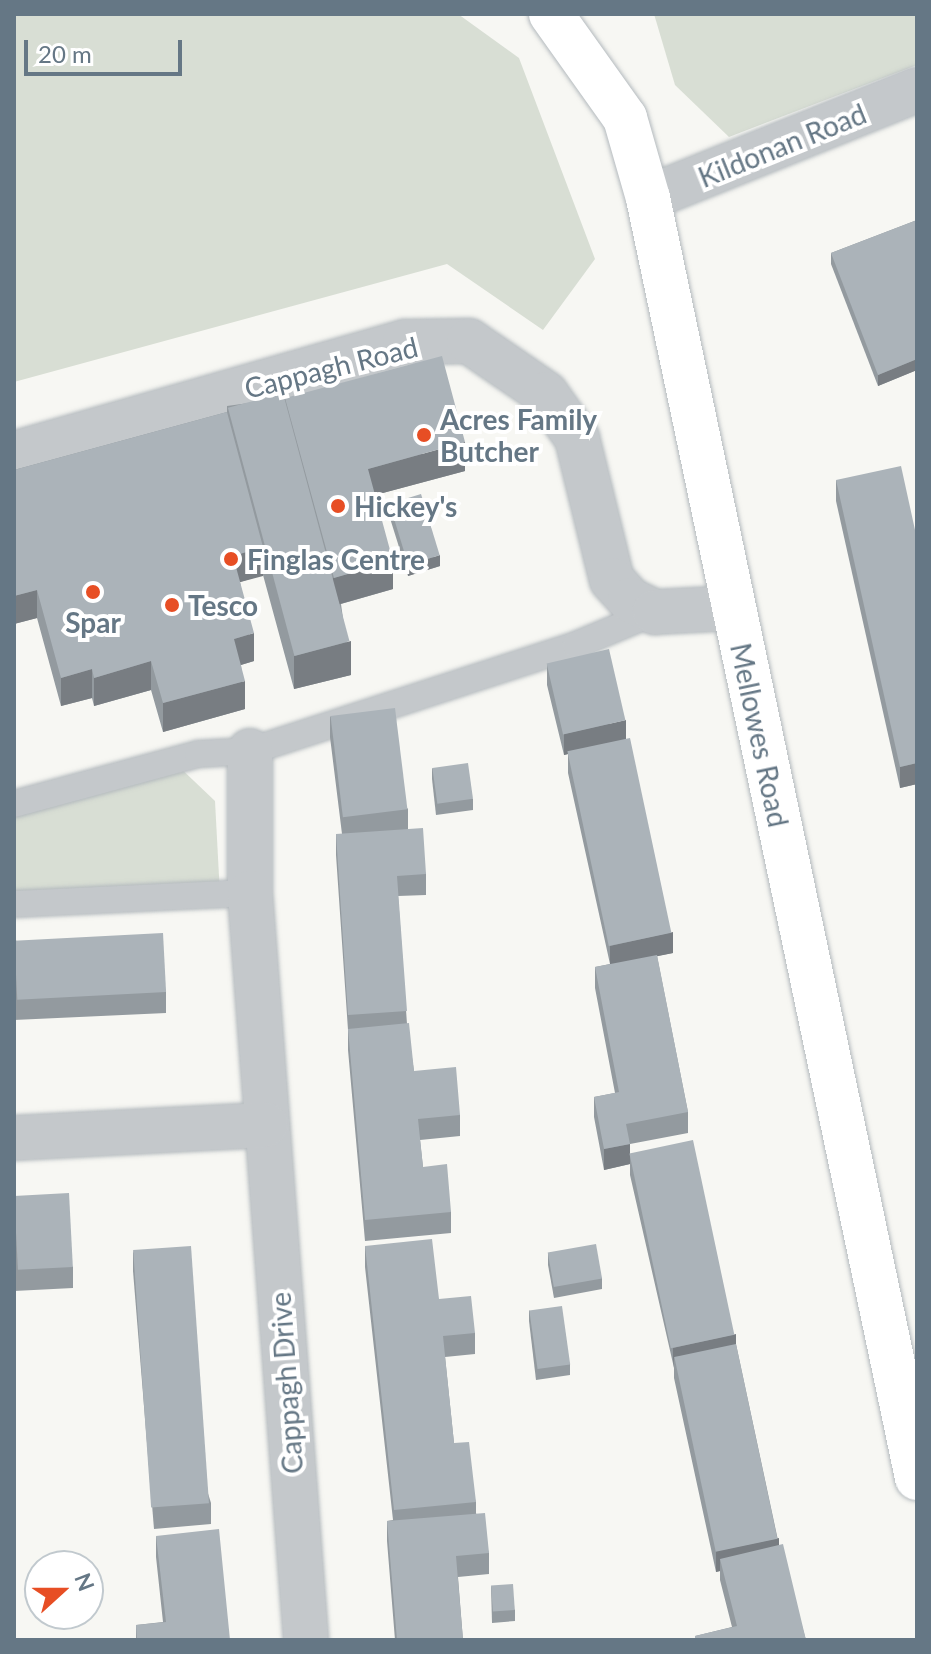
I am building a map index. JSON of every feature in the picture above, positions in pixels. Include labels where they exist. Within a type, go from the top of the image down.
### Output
[{"type":"main road","name":"Mellowes Road","points":[[566,20],[625,118],[648,198],[917,1478]]},
{"type":"street","name":"Kildonan Road","points":[[648,198],[917,90]]},
{"type":"street","name":"Cappagh Road","points":[[14,454],[405,342],[469,341],[546,394],[577,438],[612,580],[630,600],[655,612]]},
{"type":"street","points":[[655,612],[734,608]]},
{"type":"street","name":"Cappagh Drive","points":[[250,751],[250,893],[306,1640]]},
{"type":"street","points":[[14,1138],[266,1125]]},
{"type":"lane","points":[[14,804],[198,754],[250,751],[576,645],[655,612]]},
{"type":"lane","points":[[14,904],[250,893]]},
{"type":"shaded area","points":[[14,14],[458,14],[519,58],[595,259],[543,330],[447,264],[14,382]]},
{"type":"shaded area","points":[[654,14],[917,14],[917,65],[729,137],[675,85]]},
{"type":"shaded area","points":[[173,761],[215,801],[220,895],[14,905],[14,812]]},
{"type":"building","points":[[917,220],[917,359],[878,375],[831,253]]},
{"type":"building","points":[[442,356],[465,442],[368,469],[393,561],[334,578],[285,398]]},
{"type":"building","points":[[283,393],[350,641],[294,656],[228,408]]},
{"type":"building","points":[[227,412],[263,547],[233,556],[254,633],[234,639],[245,681],[163,703],[151,661],[94,678],[92,669],[61,678],[37,590],[14,596],[14,470]]},
{"type":"building","points":[[901,466],[917,539],[917,763],[900,767],[836,480]]},
{"type":"building","points":[[421,494],[440,555],[408,565],[389,504]]},
{"type":"building","points":[[609,649],[625,720],[563,735],[547,663]]},
{"type":"building","points":[[395,708],[407,809],[343,817],[330,716]]},
{"type":"building","points":[[630,738],[671,933],[609,946],[567,751]]},
{"type":"building","points":[[468,763],[473,799],[437,804],[432,768]]},
{"type":"building","points":[[423,828],[426,874],[397,876],[407,1011],[348,1015],[336,834]]},
{"type":"building","points":[[163,933],[166,992],[17,1000],[14,941]]},
{"type":"building","points":[[657,955],[688,1112],[626,1124],[630,1144],[604,1149],[594,1097],[619,1092],[595,967]]},
{"type":"building","points":[[409,1023],[414,1071],[456,1067],[460,1115],[418,1119],[423,1167],[447,1164],[451,1212],[365,1220],[348,1029]]},
{"type":"building","points":[[693,1140],[734,1335],[671,1348],[629,1154]]},
{"type":"building","points":[[69,1193],[73,1267],[18,1270],[14,1196]]},
{"type":"building","points":[[432,1239],[439,1299],[471,1296],[475,1333],[443,1336],[454,1443],[469,1442],[476,1502],[394,1510],[365,1246]]},
{"type":"building","points":[[596,1244],[602,1278],[554,1287],[548,1253]]},
{"type":"building","points":[[191,1246],[209,1503],[151,1507],[133,1250]]},
{"type":"building","points":[[562,1306],[570,1364],[538,1369],[529,1311]]},
{"type":"building","points":[[736,1344],[777,1539],[716,1552],[674,1357]]},
{"type":"building","points":[[485,1513],[489,1553],[456,1556],[463,1640],[397,1640],[387,1521]]},
{"type":"building","points":[[219,1529],[230,1640],[137,1640],[136,1625],[166,1622],[156,1536]]},
{"type":"building","points":[[783,1544],[806,1640],[695,1640],[695,1636],[737,1626],[720,1559]]},
{"type":"building","points":[[513,1584],[515,1610],[493,1611],[491,1586]]},
{"type":"place","name":"Acres Family Butcher","points":[[424,435]]},
{"type":"place","name":"Hickey's","points":[[338,506]]},
{"type":"place","name":"Finglas Centre","points":[[231,559]]},
{"type":"place","name":"Spar","points":[[93,592]]},
{"type":"place","name":"Tesco","points":[[172,605]]}]
